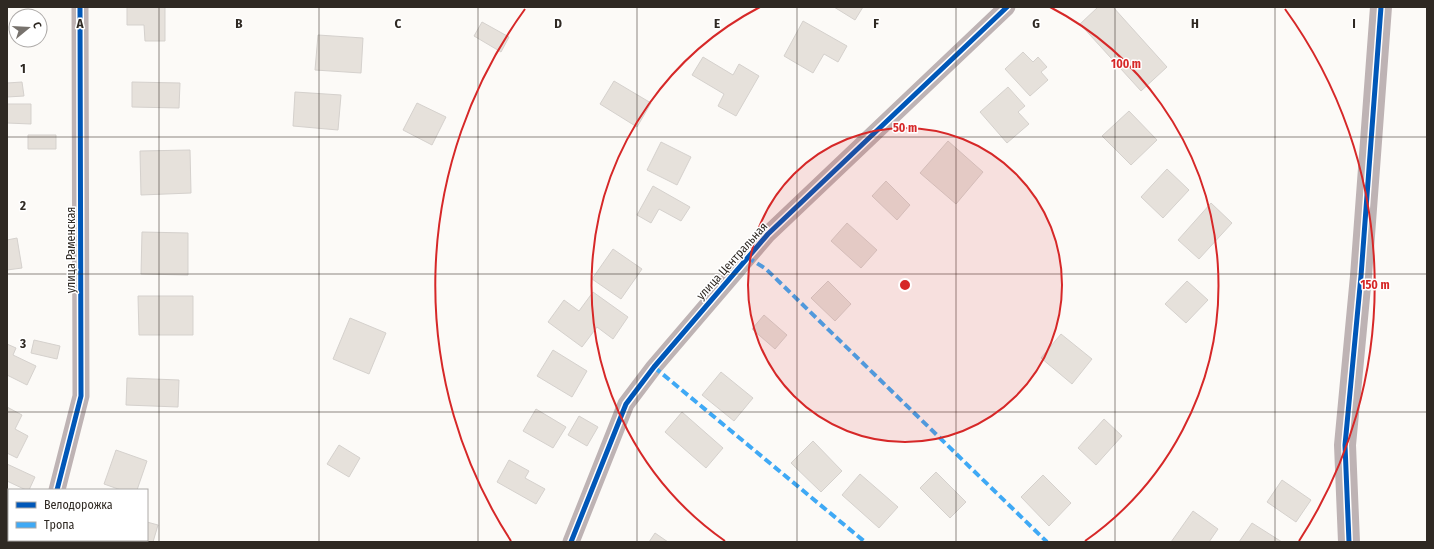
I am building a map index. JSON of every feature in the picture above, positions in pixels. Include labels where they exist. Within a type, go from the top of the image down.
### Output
[{"type":"street","name":"улица Раменская","points":[[57,489],[81,396],[80,7]]},
{"type":"street","name":"улица Центральная","points":[[571,542],[626,404],[654,367],[768,234],[1007,7]]},
{"type":"street","points":[[1349,542],[1345,444],[1361,276],[1381,7]]},
{"type":"building","points":[[127,7],[165,7],[165,41],[145,41],[144,25],[127,25]]},
{"type":"building","points":[[834,7],[863,7],[855,20]]},
{"type":"building","points":[[1098,7],[1113,7],[1167,67],[1141,91],[1080,24]]},
{"type":"building","points":[[803,21],[847,46],[838,62],[824,54],[813,73],[784,56]]},
{"type":"building","points":[[482,22],[509,37],[501,52],[474,36]]},
{"type":"building","points":[[318,35],[363,38],[361,73],[315,70]]},
{"type":"building","points":[[1023,52],[1033,62],[1038,57],[1047,67],[1041,72],[1048,80],[1030,96],[1005,69]]},
{"type":"building","points":[[703,57],[733,75],[739,64],[759,76],[736,116],[718,106],[724,94],[692,75]]},
{"type":"building","points":[[614,81],[651,103],[637,127],[600,104]]},
{"type":"building","points":[[22,82],[24,96],[7,97],[7,83]]},
{"type":"building","points":[[132,82],[180,83],[179,108],[132,107]]},
{"type":"building","points":[[1008,87],[1025,106],[1018,112],[1029,124],[1007,143],[980,112]]},
{"type":"building","points":[[295,92],[341,95],[338,130],[293,126]]},
{"type":"building","points":[[417,103],[446,117],[432,145],[403,130]]},
{"type":"building","points":[[7,104],[31,104],[31,124],[7,123]]},
{"type":"building","points":[[1129,111],[1157,140],[1131,165],[1102,136]]},
{"type":"building","points":[[28,135],[56,135],[56,149],[28,149]]},
{"type":"building","points":[[948,141],[983,172],[956,204],[920,173]]},
{"type":"building","points":[[661,142],[691,157],[677,185],[647,170]]},
{"type":"building","points":[[190,150],[191,193],[141,195],[140,151]]},
{"type":"building","points":[[1167,169],[1189,190],[1163,218],[1141,197]]},
{"type":"building","points":[[886,181],[910,205],[897,220],[872,196]]},
{"type":"building","points":[[653,186],[690,207],[681,221],[659,209],[651,223],[637,215]]},
{"type":"building","points":[[1211,203],[1232,223],[1199,259],[1178,240]]},
{"type":"building","points":[[847,223],[877,250],[861,268],[831,241]]},
{"type":"building","points":[[142,232],[188,233],[188,275],[141,274]]},
{"type":"building","points":[[17,238],[22,268],[7,270],[7,240]]},
{"type":"building","points":[[613,249],[642,269],[621,299],[592,279]]},
{"type":"building","points":[[828,281],[851,304],[835,321],[811,298]]},
{"type":"building","points":[[1187,281],[1208,300],[1186,323],[1165,304]]},
{"type":"building","points":[[593,292],[628,317],[613,339],[597,327],[582,347],[548,322],[564,300],[579,311]]},
{"type":"building","points":[[138,296],[193,296],[193,335],[139,335]]},
{"type":"building","points":[[764,315],[787,335],[775,349],[752,329]]},
{"type":"building","points":[[350,318],[386,333],[369,374],[333,359]]},
{"type":"building","points":[[1061,334],[1092,359],[1072,384],[1041,358]]},
{"type":"building","points":[[34,340],[60,346],[57,359],[31,353]]},
{"type":"building","points":[[7,344],[16,348],[13,355],[36,366],[27,385],[7,375]]},
{"type":"building","points":[[553,350],[587,371],[572,397],[537,376]]},
{"type":"building","points":[[721,372],[753,398],[734,421],[702,395]]},
{"type":"building","points":[[127,378],[179,380],[178,407],[126,405]]},
{"type":"building","points":[[7,407],[22,415],[15,429],[28,436],[17,458],[7,453]]},
{"type":"building","points":[[536,409],[566,427],[553,448],[523,431]]},
{"type":"building","points":[[682,412],[723,448],[706,468],[665,432]]},
{"type":"building","points":[[579,416],[598,427],[587,446],[568,435]]},
{"type":"building","points":[[1104,419],[1122,436],[1096,465],[1078,448]]},
{"type":"building","points":[[813,441],[842,471],[821,492],[791,463]]},
{"type":"building","points":[[339,445],[360,458],[349,477],[327,464]]},
{"type":"building","points":[[116,450],[147,461],[137,489],[118,489],[104,484]]},
{"type":"building","points":[[509,460],[529,471],[525,478],[545,489],[536,504],[497,482]]},
{"type":"building","points":[[7,464],[35,477],[29,489],[24,489],[7,481]]},
{"type":"building","points":[[936,472],[966,502],[950,518],[920,488]]},
{"type":"building","points":[[860,474],[898,507],[879,528],[842,495]]},
{"type":"building","points":[[1043,475],[1071,503],[1049,526],[1021,497]]},
{"type":"building","points":[[1282,480],[1311,500],[1296,522],[1267,502]]},
{"type":"building","points":[[1193,511],[1218,529],[1209,542],[1171,542]]},
{"type":"building","points":[[148,522],[158,525],[153,542],[126,541],[148,541]]},
{"type":"building","points":[[1252,523],[1282,542],[1239,542]]},
{"type":"building","points":[[655,533],[668,542],[649,542]]},
{"type":"marked path","points":[[747,257],[766,269],[1047,542]]},
{"type":"marked path","points":[[654,367],[865,542]]},
{"type":"cycle path","points":[[57,489],[81,396],[80,7]]},
{"type":"cycle path","points":[[571,542],[626,404],[654,367],[768,234],[1007,7]]},
{"type":"cycle path","points":[[1349,542],[1345,445],[1361,276],[1381,7]]}]
